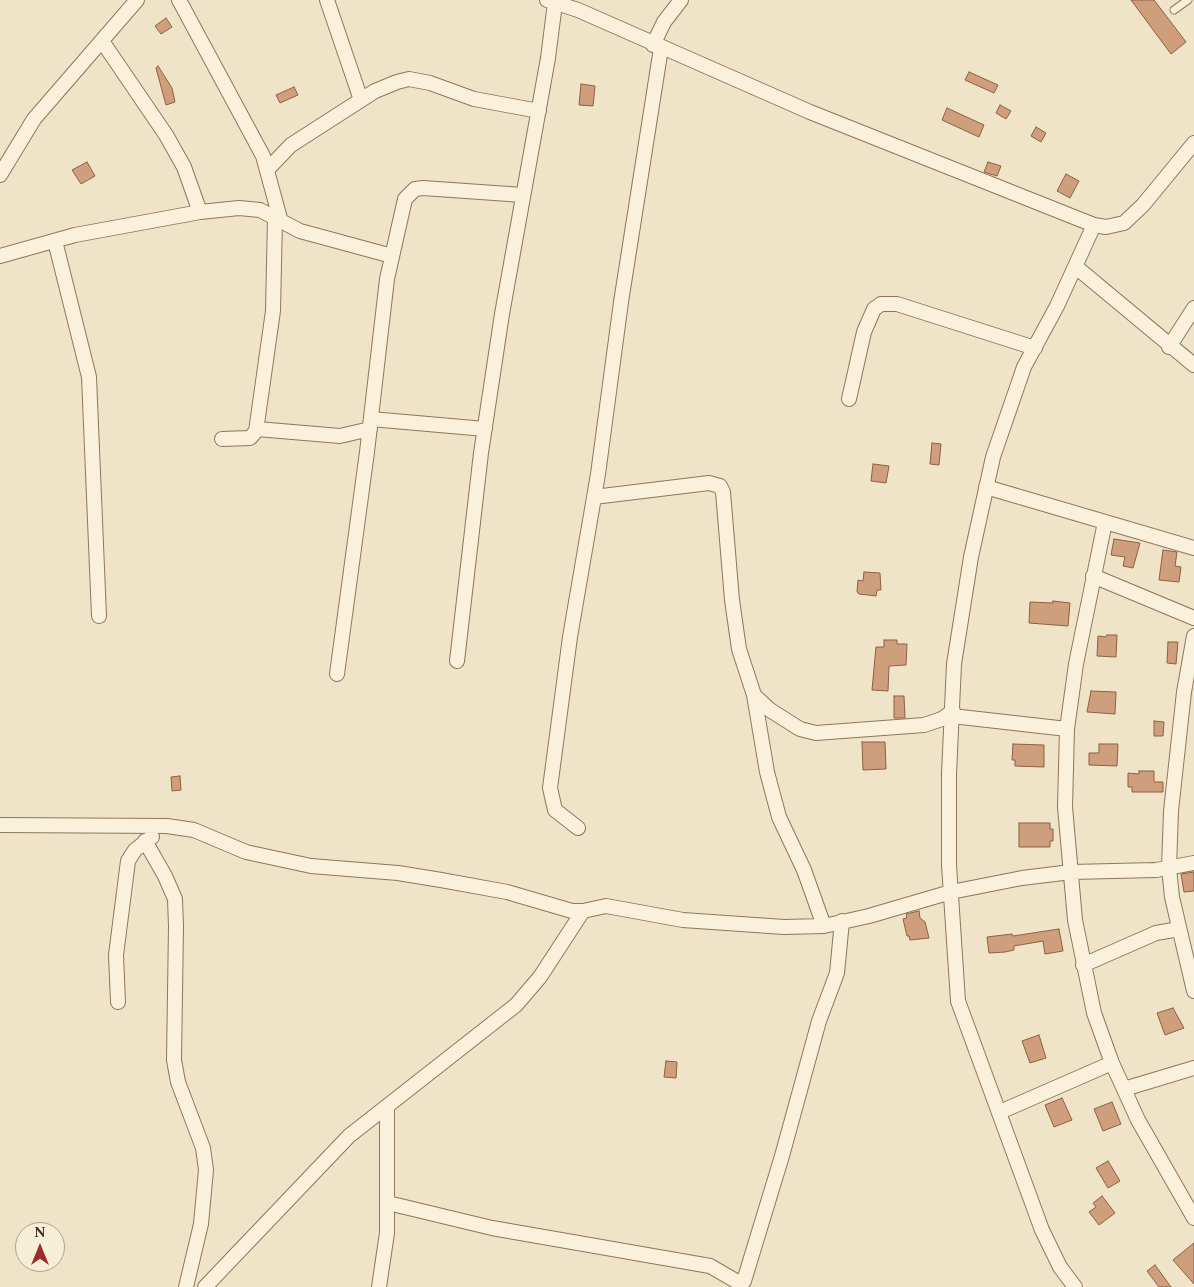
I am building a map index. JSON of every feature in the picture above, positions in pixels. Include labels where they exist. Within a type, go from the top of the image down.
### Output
[{"type":"street","points":[[0,175],[34,119],[137,0]]},
{"type":"street","points":[[179,0],[263,156],[278,220],[273,311],[257,429],[250,438],[222,439]]},
{"type":"street","points":[[327,0],[361,100]]},
{"type":"street","points":[[578,828],[555,810],[550,788],[570,638],[594,497],[657,46],[664,22],[681,0]]},
{"type":"street","points":[[457,661],[485,429],[522,195],[539,111],[551,1],[579,5],[657,46],[810,112],[1094,225],[1106,227],[1124,223],[1142,205],[1194,143]]},
{"type":"street","points":[[102,41],[166,135],[184,167],[200,212]]},
{"type":"street","points":[[267,170],[291,145],[375,91],[409,79],[430,83],[474,99],[539,111]]},
{"type":"street","points":[[338,674],[387,280],[405,200],[415,189],[423,188],[522,195]]},
{"type":"street","points":[[0,256],[55,241],[200,212],[239,208],[260,210],[300,232],[392,256]]},
{"type":"street","points":[[1075,1287],[1060,1266],[1042,1230],[958,1001],[951,892],[949,774],[954,664],[971,557],[992,457],[1024,367],[1076,267],[1094,225]]},
{"type":"street","points":[[55,241],[89,377],[99,616]]},
{"type":"street","points":[[1076,267],[1194,365]]},
{"type":"street","points":[[849,399],[864,332],[874,309],[881,304],[898,304],[1035,348]]},
{"type":"street","points":[[1169,346],[1194,308]]},
{"type":"street","points":[[257,429],[340,436],[370,424],[485,429]]},
{"type":"street","points":[[594,497],[709,483],[720,486],[723,492],[732,600],[739,648],[754,695],[767,772],[779,817],[804,870],[824,926]]},
{"type":"street","points":[[986,487],[1194,548]]},
{"type":"street","points":[[1105,522],[1076,664],[1068,729],[1065,807],[1075,920],[1094,1013],[1112,1063],[1155,1150],[1194,1218]]},
{"type":"street","points":[[1093,576],[1194,618]]},
{"type":"street","points":[[1194,636],[1184,692],[1174,783],[1169,868],[1172,897],[1194,991]]},
{"type":"street","points":[[754,695],[770,710],[800,729],[816,733],[924,725],[953,714],[1068,729]]},
{"type":"street","points":[[0,825],[167,826],[194,830],[246,852],[311,866],[398,873],[507,892],[572,910],[583,911],[606,906],[690,920],[784,927],[824,926],[869,916],[951,892],[1071,872],[1139,871],[1194,863]]},
{"type":"street","points":[[118,1002],[116,955],[128,862],[135,850],[167,826]]},
{"type":"street","points":[[145,842],[165,876],[175,899],[174,1060],[178,1082],[203,1148],[206,1170],[201,1224],[186,1287]]},
{"type":"street","points":[[204,1287],[349,1136],[387,1108],[516,1004],[540,977],[583,911]]},
{"type":"street","points":[[388,1203],[492,1228],[710,1266],[736,1281],[744,1281],[782,1156],[819,1021],[837,973],[842,921]]},
{"type":"street","points":[[1083,965],[1156,933],[1179,929]]},
{"type":"street","points":[[1000,1112],[1112,1063]]},
{"type":"street","points":[[1124,1089],[1194,1068]]},
{"type":"street","points":[[379,1287],[384,1259],[388,1203],[387,1108]]},
{"type":"lane","points":[[1174,10],[1188,0]]},
{"type":"building","points":[[1131,0],[1154,0],[1186,42],[1171,54]]},
{"type":"building","points":[[166,18],[172,27],[161,34],[155,26]]},
{"type":"building","points":[[158,66],[172,88],[175,102],[166,105],[156,68]]},
{"type":"building","points":[[969,72],[998,85],[994,93],[965,80]]},
{"type":"building","points":[[581,84],[595,86],[593,106],[579,105]]},
{"type":"building","points":[[294,87],[298,95],[280,103],[276,95]]},
{"type":"building","points":[[1000,105],[1011,111],[1006,119],[996,113]]},
{"type":"building","points":[[947,108],[984,125],[979,137],[942,120]]},
{"type":"building","points":[[1036,127],[1046,133],[1041,142],[1031,136]]},
{"type":"building","points":[[87,162],[95,176],[81,184],[72,170]]},
{"type":"building","points":[[988,162],[1001,166],[997,176],[984,172]]},
{"type":"building","points":[[1066,174],[1079,181],[1070,198],[1057,191]]},
{"type":"building","points":[[932,443],[941,444],[939,465],[930,464]]},
{"type":"building","points":[[873,464],[889,466],[886,483],[871,481]]},
{"type":"building","points":[[1114,539],[1140,543],[1133,568],[1123,566],[1125,557],[1111,555]]},
{"type":"building","points":[[1163,550],[1177,552],[1175,566],[1181,567],[1179,582],[1159,580]]},
{"type":"building","points":[[864,572],[880,573],[881,590],[877,590],[876,596],[859,594],[857,592],[858,580],[863,581]]},
{"type":"building","points":[[1053,601],[1070,603],[1068,626],[1029,623],[1030,602],[1053,603]]},
{"type":"building","points":[[1107,635],[1117,635],[1116,657],[1097,656],[1098,636],[1106,637]]},
{"type":"building","points":[[884,640],[897,640],[897,644],[907,644],[906,665],[889,666],[888,691],[872,690],[876,647],[884,647]]},
{"type":"building","points":[[1168,642],[1178,642],[1176,664],[1167,663]]},
{"type":"building","points":[[1091,691],[1116,692],[1115,714],[1087,712]]},
{"type":"building","points":[[894,696],[904,696],[905,718],[894,718]]},
{"type":"building","points":[[1154,721],[1164,722],[1163,736],[1154,736]]},
{"type":"building","points":[[862,742],[885,742],[886,769],[863,770]]},
{"type":"building","points":[[1013,744],[1044,745],[1044,767],[1015,766],[1015,760],[1012,760]]},
{"type":"building","points":[[1099,744],[1118,744],[1117,766],[1089,765],[1089,753],[1099,753]]},
{"type":"building","points":[[1139,771],[1154,771],[1154,782],[1163,782],[1163,792],[1132,792],[1132,787],[1128,787],[1128,773],[1139,774]]},
{"type":"building","points":[[180,776],[181,790],[172,791],[171,777]]},
{"type":"building","points":[[1019,823],[1050,823],[1050,829],[1053,829],[1053,841],[1050,841],[1050,847],[1019,847]]},
{"type":"building","points":[[1194,872],[1194,891],[1184,892],[1181,874]]},
{"type":"building","points":[[919,911],[920,918],[925,922],[929,938],[910,940],[909,936],[907,936],[903,919],[907,918],[906,914]]},
{"type":"building","points":[[1059,929],[1063,951],[1045,954],[1043,941],[1014,946],[1014,950],[1005,952],[989,953],[987,937],[1012,934],[1013,936]]},
{"type":"building","points":[[1173,1008],[1184,1028],[1165,1035],[1157,1013]]},
{"type":"building","points":[[1039,1035],[1046,1058],[1030,1063],[1022,1041]]},
{"type":"building","points":[[666,1061],[677,1062],[676,1078],[664,1077]]},
{"type":"building","points":[[1062,1098],[1072,1120],[1054,1127],[1045,1105]]},
{"type":"building","points":[[1112,1102],[1121,1124],[1103,1131],[1094,1109]]},
{"type":"building","points":[[1108,1161],[1120,1181],[1108,1188],[1096,1168]]},
{"type":"building","points":[[1102,1196],[1115,1213],[1099,1225],[1089,1212],[1096,1207],[1093,1203]]},
{"type":"building","points":[[1194,1243],[1194,1284],[1173,1260]]},
{"type":"building","points":[[1155,1265],[1171,1287],[1159,1287],[1147,1271]]}]
